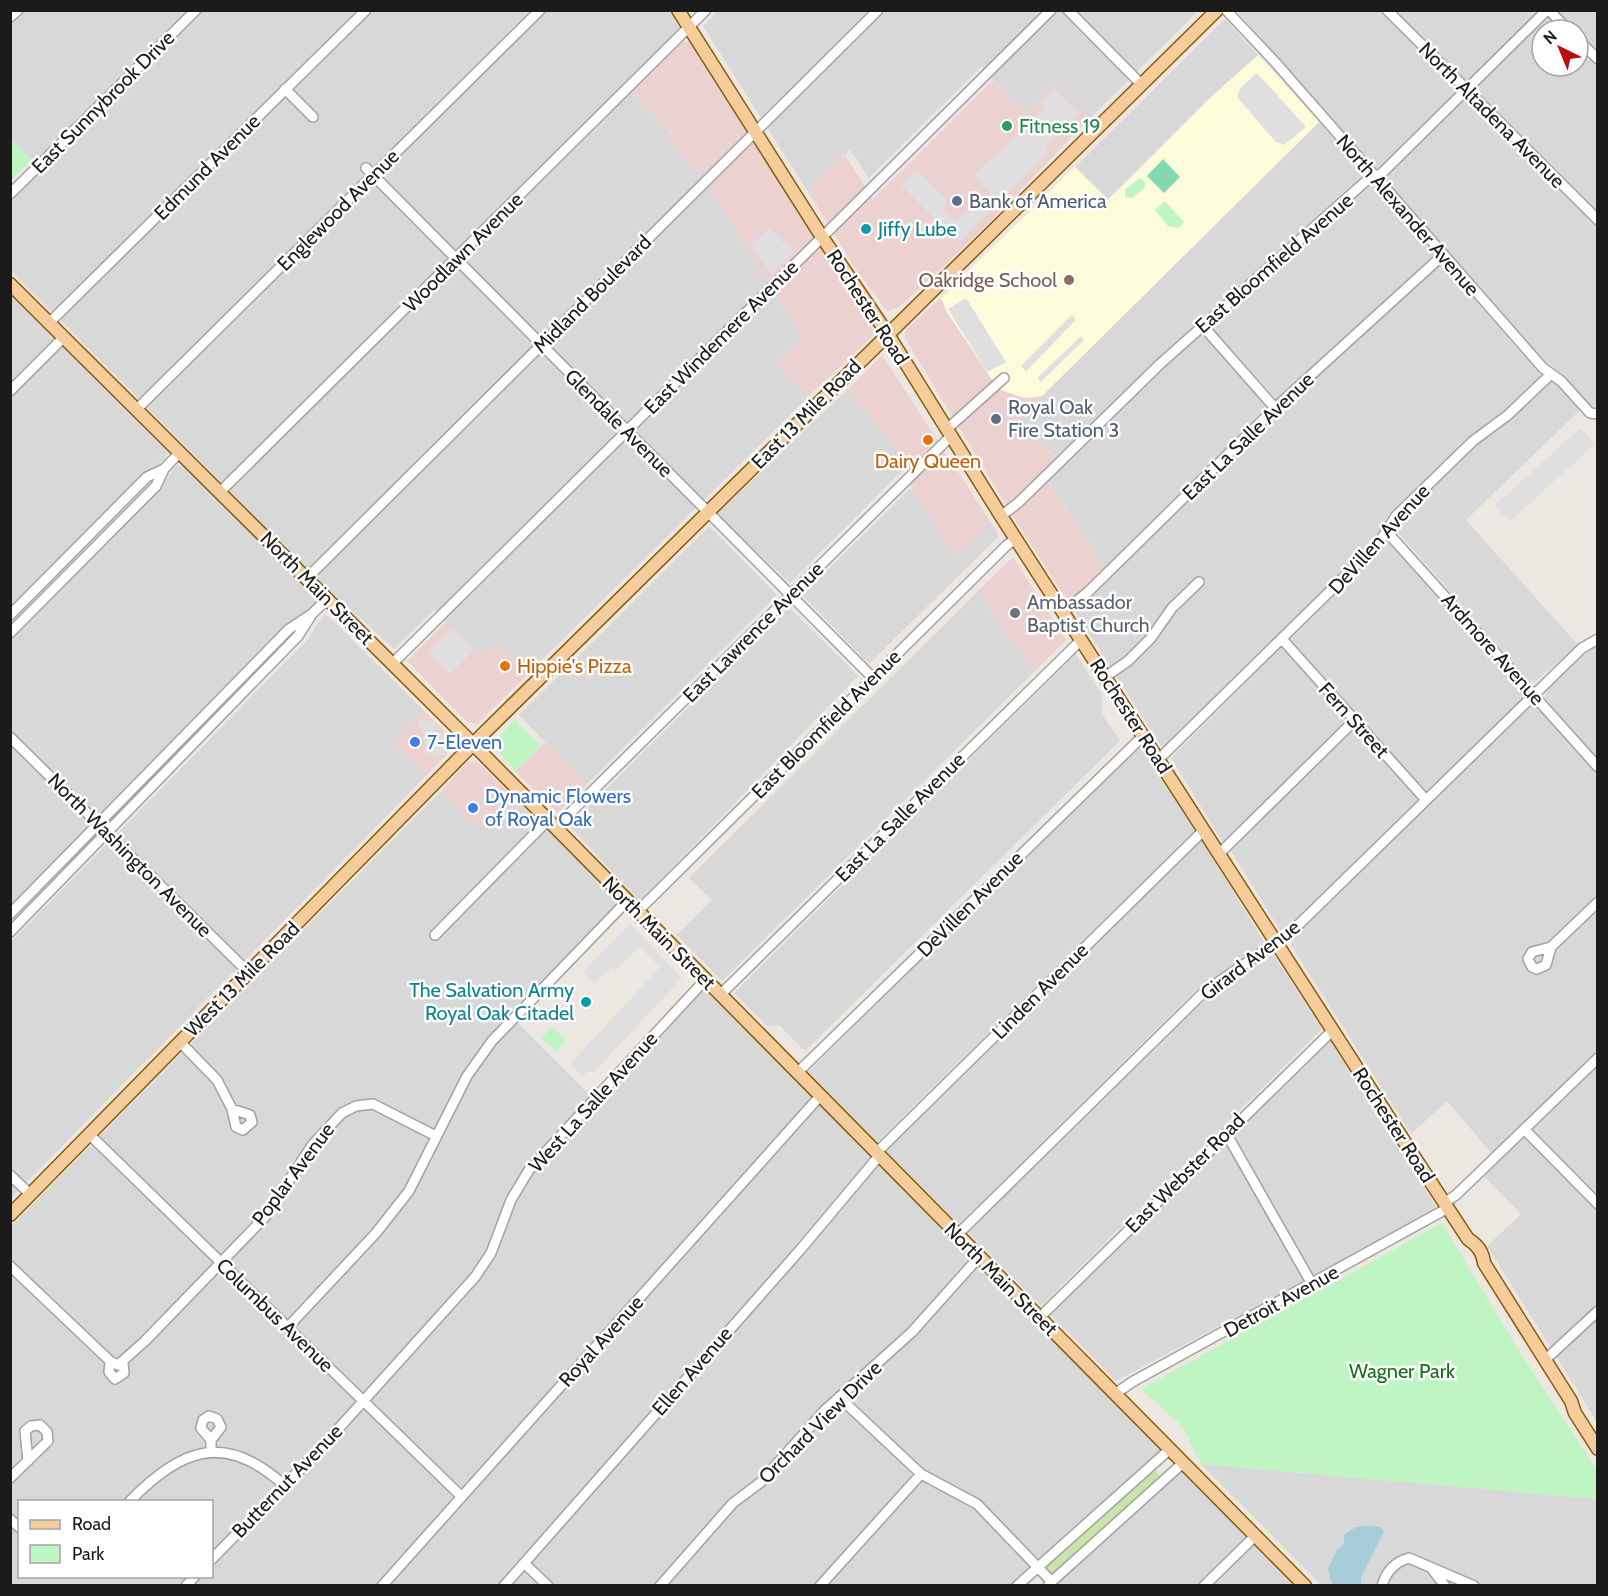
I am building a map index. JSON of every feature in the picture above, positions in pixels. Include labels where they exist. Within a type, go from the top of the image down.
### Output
[{"type":"main road","name":"Rochester Road","points":[[678,10],[822,237],[887,333],[1001,516],[1468,1239],[1472,1252],[1484,1263],[1571,1401],[1575,1413],[1598,1449]]},
{"type":"main road","name":"East 13 Mile Road","points":[[474,744],[887,333],[1217,10]]},
{"type":"main road","name":"North Main Street","points":[[10,284],[474,744],[1305,1586]]},
{"type":"main road","name":"West 13 Mile Road","points":[[10,1215],[474,744]]},
{"type":"main road","name":"Rochester Road","points":[[1571,1401],[1581,1409],[1598,1435]]},
{"type":"street","points":[[10,18],[18,10]]},
{"type":"street","name":"East Sunnybrook Drive","points":[[10,194],[196,10]]},
{"type":"street","name":"Edmund Avenue","points":[[49,323],[366,10]]},
{"type":"street","name":"Englewood Avenue","points":[[137,409],[370,171],[540,10]]},
{"type":"street","name":"Woodlawn Avenue","points":[[220,492],[706,10]]},
{"type":"street","name":"Midland Boulevard","points":[[307,578],[878,10]]},
{"type":"street","name":"East Windemere Avenue","points":[[392,664],[1051,10]]},
{"type":"street","points":[[1068,10],[1142,85]]},
{"type":"street","name":"North Alexander Avenue","points":[[1226,10],[1551,374],[1596,414]]},
{"type":"street","name":"North Altadena Avenue","points":[[1387,10],[1598,220]]},
{"type":"street","name":"East Bloomfield Avenue","points":[[1001,516],[1018,503],[1202,326],[1366,181],[1382,173],[1548,10]]},
{"type":"street","points":[[285,89],[313,117]]},
{"type":"street","name":"Glendale Avenue","points":[[370,171],[873,678]]},
{"type":"street","name":"East La Salle Avenue","points":[[1063,612],[1088,592],[1275,408],[1443,255]]},
{"type":"street","points":[[1202,326],[1275,408]]},
{"type":"street","points":[[10,391],[64,337]]},
{"type":"street","name":"DeVillen Avenue","points":[[1159,759],[1378,544],[1387,532],[1391,521],[1403,508],[1473,441],[1508,415],[1551,374]]},
{"type":"street","name":"East Lawrence Avenue","points":[[435,935],[789,595],[1004,378]]},
{"type":"street","points":[[10,633],[156,486],[164,469],[180,452]]},
{"type":"street","points":[[10,615],[147,477],[164,469]]},
{"type":"street","name":"Ardmore Avenue","points":[[1387,532],[1598,767]]},
{"type":"street","name":"East Bloomfield Avenue","points":[[638,911],[1007,545],[1016,539]]},
{"type":"street","points":[[53,572],[62,581]]},
{"type":"street","points":[[1105,677],[1151,638],[1172,608],[1199,582]]},
{"type":"street","points":[[10,914],[289,629],[312,614],[327,599]]},
{"type":"street","points":[[10,932],[298,636],[312,614]]},
{"type":"street","name":"Fern Street","points":[[1282,639],[1426,800]]},
{"type":"street","name":"Girard Avenue","points":[[957,1235],[1196,999],[1290,933],[1533,694],[1582,648],[1598,639]]},
{"type":"street","name":"East La Salle Avenue","points":[[720,995],[1081,640]]},
{"type":"street","points":[[200,720],[209,729]]},
{"type":"street","points":[[1220,854],[1355,720]]},
{"type":"street","name":"DeVillen Avenue","points":[[798,1073],[1143,736]]},
{"type":"street","name":"North Washington Avenue","points":[[10,737],[249,973]]},
{"type":"street","name":"Linden Avenue","points":[[877,1154],[1204,830]]},
{"type":"street","points":[[288,1328],[394,1211],[422,1169],[467,1076],[492,1041],[627,900]]},
{"type":"street","points":[[1551,947],[1598,902]]},
{"type":"street","name":"West La Salle Avenue","points":[[363,1401],[482,1267],[498,1236],[512,1200],[529,1170],[705,980]]},
{"type":"street","name":"East Webster Road","points":[[1039,1318],[1333,1030]]},
{"type":"street","points":[[180,1042],[217,1080],[232,1109]]},
{"type":"street","name":"Detroit Avenue","points":[[1115,1394],[1132,1382],[1312,1284],[1446,1206],[1598,1058]]},
{"type":"street","name":"Royal Avenue","points":[[382,1586],[820,1096]]},
{"type":"street","name":"Poplar Avenue","points":[[117,1363],[124,1373],[115,1379],[109,1372],[117,1363],[220,1262],[274,1205],[313,1144],[332,1121],[346,1110],[362,1104],[378,1106],[436,1136]]},
{"type":"street","points":[[1524,1129],[1598,1204]]},
{"type":"street","points":[[1226,1133],[1312,1284]]},
{"type":"street","name":"Columbus Avenue","points":[[90,1135],[461,1496]]},
{"type":"street","name":"Ellen Avenue","points":[[504,1586],[800,1250],[877,1154]]},
{"type":"street","points":[[10,1175],[31,1195]]},
{"type":"street","name":"Orchard View Drive","points":[[660,1586],[733,1503],[761,1482],[839,1397],[912,1332],[979,1257]]},
{"type":"street","points":[[10,1266],[117,1363]]},
{"type":"street","points":[[1545,1360],[1598,1311]]},
{"type":"street","points":[[839,1397],[921,1474],[977,1504],[1039,1566],[1050,1583],[1184,1462]]},
{"type":"street","name":"Butternut Avenue","points":[[213,1558],[363,1401]]},
{"type":"street","points":[[211,1440],[211,1452]]},
{"type":"street","points":[[1017,1586],[1170,1449]]},
{"type":"street","points":[[131,1500],[170,1464],[211,1452],[248,1459],[284,1485]]},
{"type":"street","points":[[10,1478],[28,1461]]},
{"type":"street","points":[[1153,1466],[1160,1470],[1166,1480]]},
{"type":"street","points":[[820,1586],[921,1474]]},
{"type":"street","points":[[1204,1586],[1256,1535]]},
{"type":"street","points":[[1382,1586],[1390,1569],[1400,1560],[1409,1558],[1420,1560],[1446,1586]]},
{"type":"street","points":[[524,1563],[549,1586]]},
{"type":"street","points":[[1430,1568],[1474,1586]]},
{"type":"shaded area","points":[[719,10],[1198,11],[1089,119],[1054,87],[1026,114],[981,67],[869,178],[850,150],[808,192],[703,26]]},
{"type":"shaded area","points":[[10,11],[669,11],[680,29],[624,86],[674,137],[669,142],[703,176],[803,338],[777,365],[808,397],[528,674],[496,642],[481,656],[434,610],[394,649],[326,587],[11,271],[11,200],[45,166],[31,160],[11,139]]},
{"type":"shaded area","points":[[1237,11],[1597,11],[1597,407],[1588,406],[1560,373],[1544,361]]},
{"type":"shaded area","points":[[1225,19],[1258,55],[1108,199],[1075,167]]},
{"type":"shaded area","points":[[682,42],[690,42],[874,331],[872,337],[808,397],[777,365],[803,338],[703,176],[669,142],[674,136],[630,92]]},
{"type":"shaded area","points":[[1258,55],[1319,122],[1042,396],[1024,398],[998,389],[947,312],[941,298],[1075,167],[1108,200],[1212,96]]},
{"type":"shaded area","points":[[1257,73],[1306,127],[1284,145],[1276,142],[1237,97],[1241,87]]},
{"type":"shaded area","points":[[993,80],[1026,114],[1054,86],[1089,119],[988,224],[907,300],[897,308],[887,311],[855,268],[808,192],[845,155],[873,199]]},
{"type":"shaded area","points":[[1054,89],[1079,113],[1044,148],[1048,152],[999,202],[974,175],[1045,109],[1040,103]]},
{"type":"shaded area","points":[[1319,122],[1364,174],[1163,353],[1056,457],[1018,420]]},
{"type":"shaded area","points":[[917,170],[946,199],[944,210],[956,221],[979,200],[990,211],[959,243],[901,185]]},
{"type":"shaded area","points":[[1374,183],[1436,255],[1276,399],[1209,325]]},
{"type":"shaded area","points":[[770,228],[783,240],[771,253],[784,241],[794,252],[772,275],[751,245]]},
{"type":"shaded area","points":[[1443,263],[1542,377],[1508,411],[1471,437],[1387,517],[1379,536],[1168,747],[1162,747],[1075,612],[1272,417]]},
{"type":"shaded area","points":[[10,293],[168,452],[164,460],[139,480],[10,611]]},
{"type":"shaded area","points":[[941,298],[947,312],[998,388],[1032,398],[1042,396],[1018,420],[1064,466],[1048,482],[1105,568],[1073,599],[1067,600],[1015,520],[905,338],[905,330]]},
{"type":"shaded area","points":[[966,298],[1006,362],[987,372],[948,309]]},
{"type":"shaded area","points":[[1072,315],[1076,320],[1026,371],[1021,366]]},
{"type":"shaded area","points":[[1201,332],[1268,407],[1105,568],[1048,481]]},
{"type":"shaded area","points":[[1081,336],[1084,340],[1041,382],[1037,378]]},
{"type":"shaded area","points":[[882,355],[990,521],[956,556],[911,488],[908,465],[848,389]]},
{"type":"shaded area","points":[[1553,378],[1581,409],[1466,520],[1578,645],[1535,682],[1528,680],[1394,528],[1401,517],[1485,436]]},
{"type":"shaded area","points":[[848,389],[908,465],[790,583],[717,514]]},
{"type":"shaded area","points":[[1580,428],[1595,444],[1509,522],[1494,506]]},
{"type":"shaded area","points":[[176,465],[185,466],[316,597],[315,604],[286,628],[11,908],[11,638],[164,482]]},
{"type":"shaded area","points":[[911,488],[956,555],[990,521],[999,536],[869,664],[802,595]]},
{"type":"shaded area","points":[[709,526],[777,595],[587,784],[519,715]]},
{"type":"shaded area","points":[[1389,541],[1523,689],[1522,699],[1426,792],[1292,642],[1292,638]]},
{"type":"shaded area","points":[[1013,557],[1066,640],[1036,670],[1006,632],[979,590]]},
{"type":"shaded area","points":[[979,590],[1006,632],[1036,670],[722,981],[677,935],[712,900],[689,878]]},
{"type":"shaded area","points":[[789,607],[858,676],[640,901],[569,826]]},
{"type":"shaded area","points":[[326,614],[424,711],[394,742],[427,775],[11,1198],[11,942],[309,638],[316,625]]},
{"type":"shaded area","points":[[446,622],[481,656],[496,642],[528,674],[477,724],[467,722],[407,661]]},
{"type":"shaded area","points":[[452,629],[474,650],[450,674],[427,653]]},
{"type":"shaded area","points":[[1597,646],[1597,758],[1546,701],[1545,692],[1581,657]]},
{"type":"shaded area","points":[[1282,647],[1346,717],[1346,722],[1227,841],[1222,841],[1171,758]]},
{"type":"shaded area","points":[[1076,654],[1102,695],[1102,714],[1120,741],[805,1051],[779,1025],[767,1026],[734,993]]},
{"type":"shaded area","points":[[1536,706],[1597,774],[1597,1051],[1492,1154],[1447,1101],[1411,1134],[1291,945],[1294,937],[1528,707]]},
{"type":"shaded area","points":[[424,711],[453,740],[453,748],[427,775],[393,742]]},
{"type":"shaded area","points":[[419,721],[435,723],[436,733],[444,733],[444,755],[425,755],[423,728],[419,728]]},
{"type":"shaded area","points":[[1351,730],[1358,730],[1416,795],[1418,803],[1287,929],[1280,930],[1231,851]]},
{"type":"shaded area","points":[[545,742],[587,784],[557,813],[515,771]]},
{"type":"shaded area","points":[[1139,745],[1195,831],[877,1142],[808,1072]]},
{"type":"shaded area","points":[[476,761],[512,795],[478,829],[441,791],[468,762]]},
{"type":"shaded area","points":[[441,791],[478,829],[512,795],[616,899],[615,905],[509,1014],[597,1102],[700,991],[707,992],[1161,1451],[1011,1585],[11,1586],[11,1226]]},
{"type":"shaded area","points":[[1201,840],[1265,943],[1196,990],[959,1224],[885,1150]]},
{"type":"shaded area","points":[[630,924],[682,978],[593,1073],[589,1070],[583,1076],[570,1064],[660,967],[640,947],[615,970],[612,967],[595,983],[583,971]]},
{"type":"shaded area","points":[[1273,954],[1322,1029],[1041,1306],[968,1232],[1209,996]]},
{"type":"shaded area","points":[[1329,1039],[1437,1208],[1310,1278],[1233,1133]]},
{"type":"shaded area","points":[[1597,1065],[1597,1422],[1487,1246],[1521,1214],[1484,1176]]},
{"type":"shaded area","points":[[1226,1139],[1305,1280],[1116,1381],[1050,1314]]},
{"type":"shaded area","points":[[1201,1464],[1597,1499],[1597,1585],[1321,1585]]},
{"type":"shaded area","points":[[1181,1472],[1296,1585],[1053,1586],[1178,1473]]},
{"type":"green space","points":[[11,139],[31,160],[11,180]]},
{"type":"green space","points":[[1163,159],[1180,177],[1164,193],[1147,176]]},
{"type":"green space","points":[[1139,178],[1145,181],[1145,187],[1133,198],[1125,197],[1125,190]]},
{"type":"green space","points":[[1165,201],[1184,222],[1179,228],[1168,226],[1155,210]]},
{"type":"green space","points":[[515,719],[541,746],[515,771],[493,744]]},
{"type":"green space","points":[[552,1027],[566,1040],[556,1051],[541,1038]]},
{"type":"green space","name":"Wagner Park","points":[[1442,1223],[1514,1343],[1597,1470],[1597,1499],[1201,1464],[1183,1427],[1141,1389]]},
{"type":"green space","points":[[1156,1470],[1161,1478],[1056,1573],[1050,1573],[1047,1570],[1047,1564]]},
{"type":"water","points":[[1356,1527],[1380,1527],[1384,1531],[1361,1577],[1361,1585],[1332,1585],[1328,1569],[1337,1550],[1344,1544],[1344,1535]]},
{"type":"place","name":"Fitness 19","points":[[1007,126]]},
{"type":"place","name":"Bank of America","points":[[957,201]]},
{"type":"place","name":"Jiffy Lube","points":[[866,229]]},
{"type":"place","name":"Oakridge School","points":[[1069,280]]},
{"type":"place","name":"Royal Oak Fire Station 3","points":[[996,419]]},
{"type":"place","name":"Dairy Queen","points":[[928,440]]},
{"type":"place","name":"Ambassador Baptist Church","points":[[1015,613]]},
{"type":"place","name":"Hippie's Pizza","points":[[505,666]]},
{"type":"place","name":"7-Eleven","points":[[415,742]]},
{"type":"place","name":"Dynamic Flowers of Royal Oak","points":[[473,808]]},
{"type":"place","name":"The Salvation Army Royal Oak Citadel","points":[[586,1002]]}]
